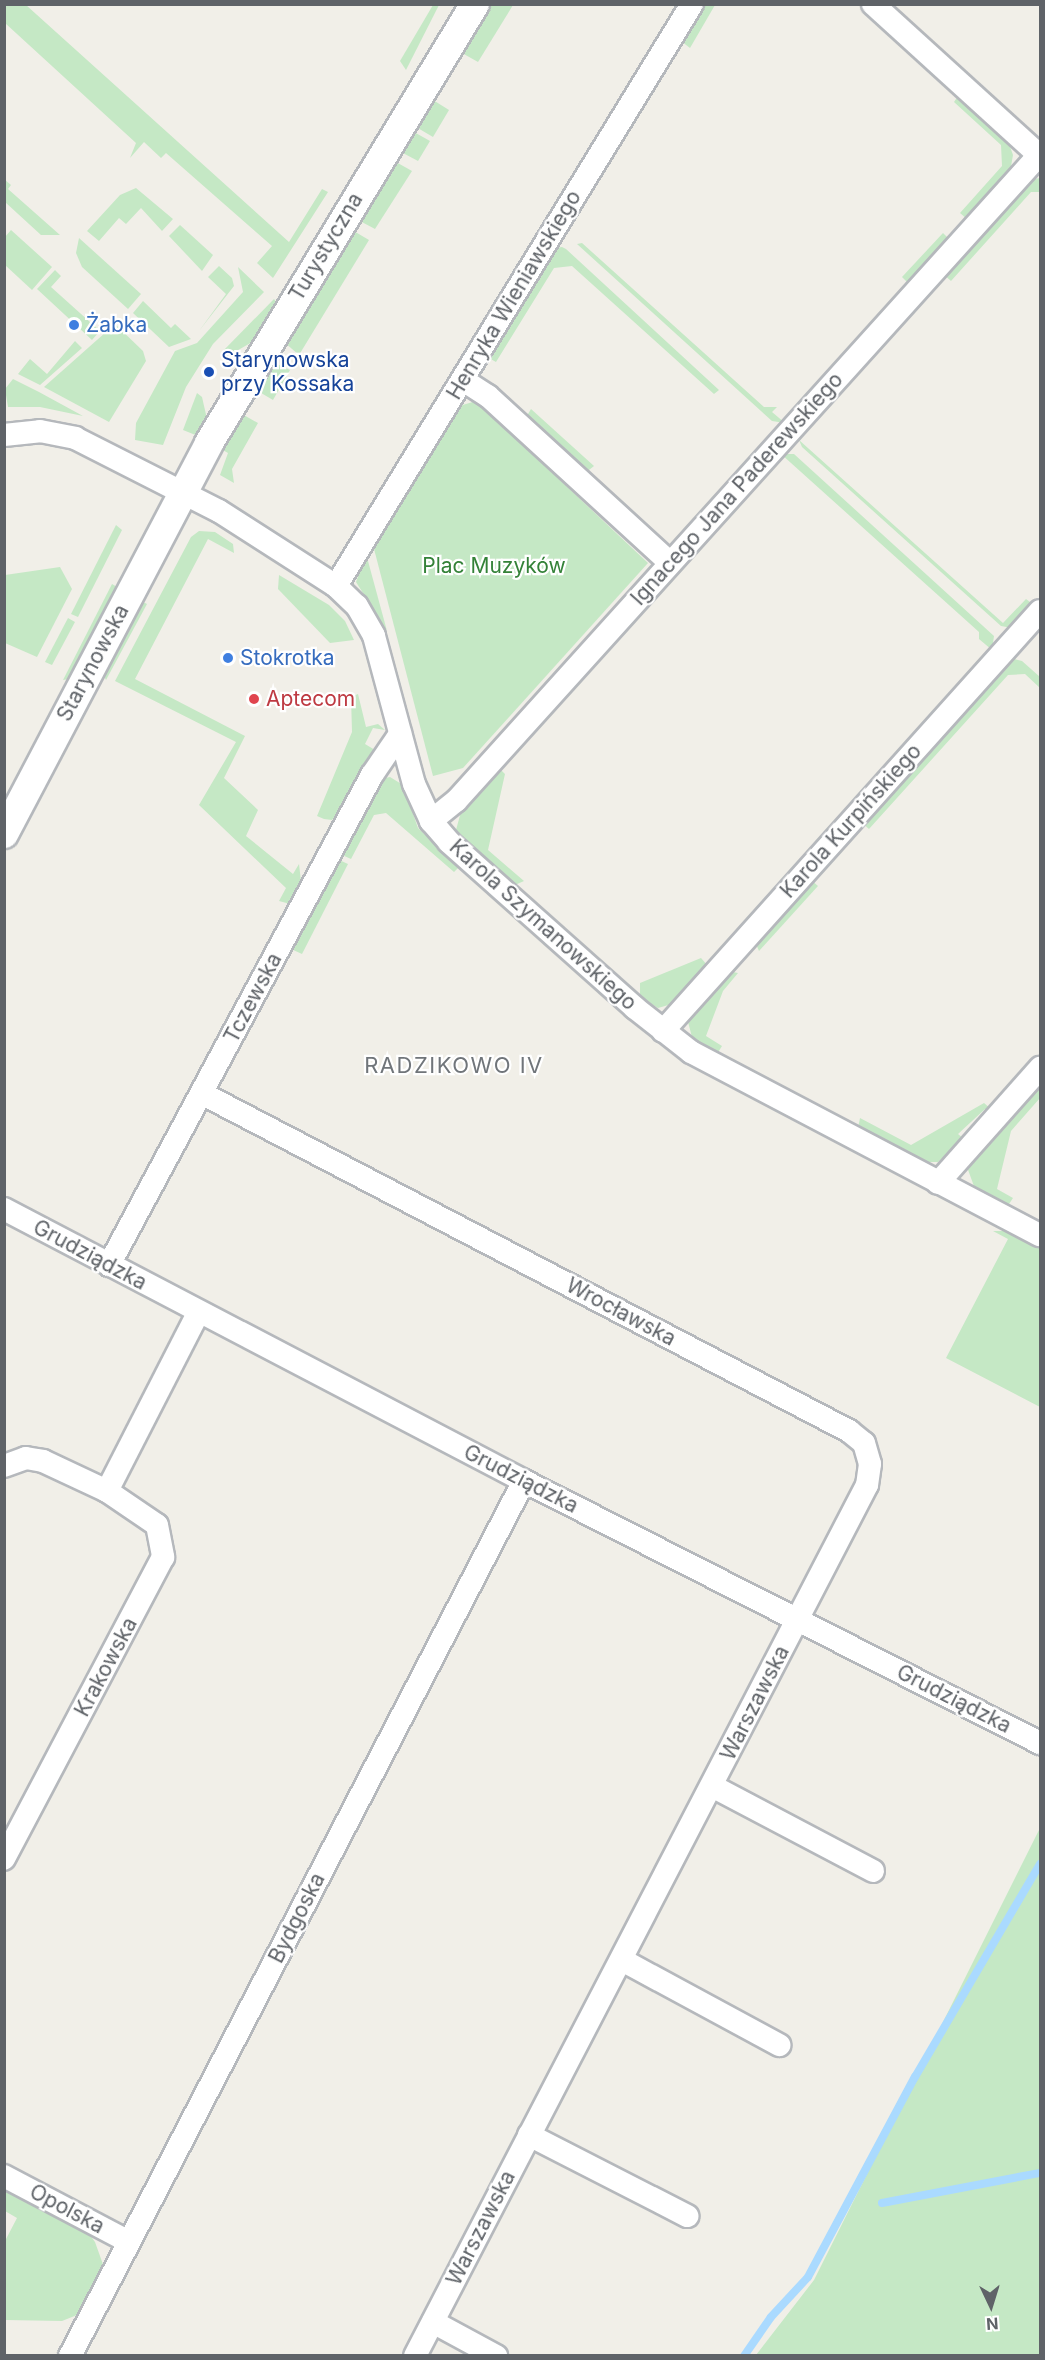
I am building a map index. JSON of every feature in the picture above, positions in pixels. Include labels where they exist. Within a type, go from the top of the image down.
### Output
[{"type":"street","name":"Turystyczna","points":[[182,493],[239,391],[475,4]]},
{"type":"street","name":"Henryka Wieniawskiego","points":[[336,586],[692,4]]},
{"type":"street","points":[[873,4],[1040,155]]},
{"type":"street","name":"Ignacego Jana Paderewskiego","points":[[431,820],[456,801],[1040,155]]},
{"type":"street","points":[[463,380],[488,396],[670,563]]},
{"type":"street","name":"Karola Szymanowskiego","points":[[4,435],[40,430],[64,434],[182,493],[336,586],[357,606],[374,636],[414,784],[431,820],[449,842],[663,1031],[729,1073],[1041,1236]]},
{"type":"street","name":"Starynowska","points":[[4,834],[182,493]]},
{"type":"street","name":"Karola Kurpińskiego","points":[[663,1031],[1041,611]]},
{"type":"street","name":"Tczewska","points":[[109,1265],[372,776],[400,734]]},
{"type":"street","points":[[938,1183],[1041,1068]]},
{"type":"street","name":"Wrocławska","points":[[203,1094],[849,1431],[864,1443],[870,1464],[867,1485],[798,1619]]},
{"type":"street","name":"Grudziądzka","points":[[4,1209],[198,1313],[524,1481],[1041,1743]]},
{"type":"street","points":[[107,1491],[198,1313]]},
{"type":"street","name":"Krakowska","points":[[4,1466],[26,1458],[43,1461],[107,1491],[157,1525],[163,1557],[4,1859]]},
{"type":"street","name":"Bydgoska","points":[[70,2355],[524,1481]]},
{"type":"street","name":"Warszawska","points":[[415,2355],[798,1619]]},
{"type":"street","name":"Warszawska","points":[[711,1786],[873,1871]]},
{"type":"street","points":[[622,1960],[779,2045]]},
{"type":"street","points":[[529,2135],[687,2216]]},
{"type":"street","name":"Opolska","points":[[4,2176],[129,2242]]},
{"type":"street","points":[[433,2322],[496,2355]]},
{"type":"green space","points":[[4,5],[26,5],[289,242],[322,189],[328,192],[273,278],[257,263],[272,246],[166,153],[161,158],[144,142],[130,158],[136,143],[5,23]]},
{"type":"green space","points":[[433,5],[439,5],[406,70],[400,61]]},
{"type":"green space","points":[[491,5],[513,5],[478,62],[462,53]]},
{"type":"green space","points":[[703,5],[715,5],[690,48],[681,41]]},
{"type":"green space","points":[[958,96],[1008,141],[1013,155],[1010,172],[967,219],[960,213],[1002,166],[1001,145],[954,102]]},
{"type":"green space","points":[[433,100],[449,110],[433,137],[416,127]]},
{"type":"green space","points":[[414,132],[430,141],[418,161],[401,152]]},
{"type":"green space","points":[[396,162],[412,171],[375,229],[358,220]]},
{"type":"green space","points":[[1040,178],[1040,192],[1031,192],[951,281],[943,274],[1027,180]]},
{"type":"green space","points":[[4,179],[11,185],[8,189],[60,235],[41,235],[5,202]]},
{"type":"green space","points":[[136,188],[173,219],[162,231],[141,208],[126,224],[119,218],[99,241],[87,231],[120,195]]},
{"type":"green space","points":[[180,225],[213,255],[202,271],[169,236]]},
{"type":"green space","points":[[11,230],[52,267],[32,290],[5,265],[5,237]]},
{"type":"green space","points":[[352,230],[369,240],[299,355],[284,342]]},
{"type":"green space","points":[[943,233],[949,239],[909,284],[902,277]]},
{"type":"green space","points":[[79,238],[141,294],[128,309],[82,267],[76,253]]},
{"type":"green space","points":[[582,243],[764,407],[777,407],[772,412],[785,423],[772,421],[577,244]]},
{"type":"green space","points":[[562,247],[719,390],[714,394],[572,266],[554,268],[496,362],[487,357],[554,248]]},
{"type":"green space","points":[[219,266],[232,278],[234,286],[199,331],[226,294],[208,277]]},
{"type":"green space","points":[[238,267],[264,292],[213,344],[186,387],[163,445],[135,440],[136,423],[175,351],[197,343],[243,292]]},
{"type":"green space","points":[[55,270],[61,276],[51,287],[100,331],[92,340],[37,289]]},
{"type":"green space","points":[[274,299],[277,303],[254,341],[226,357],[221,353]]},
{"type":"green space","points":[[143,301],[171,328],[175,324],[191,339],[169,347],[133,313]]},
{"type":"green space","points":[[115,324],[143,351],[146,361],[109,422],[44,387]]},
{"type":"green space","points":[[75,341],[82,348],[40,385],[18,374],[30,359],[47,374]]},
{"type":"green space","points":[[273,362],[290,370],[273,400],[256,390]]},
{"type":"green space","points":[[13,379],[83,416],[40,407],[8,407],[5,389]]},
{"type":"green space","points":[[197,393],[202,397],[207,419],[198,436],[183,430]]},
{"type":"green space","name":"Plac Muzyków","points":[[476,401],[648,563],[463,768],[433,776],[373,545],[456,407]]},
{"type":"green space","points":[[531,409],[594,466],[584,474],[525,419]]},
{"type":"green space","points":[[242,414],[258,423],[232,469],[234,483],[220,475],[228,453],[221,449]]},
{"type":"green space","points":[[799,440],[1003,623],[1026,599],[1034,605],[1012,628],[1001,626],[802,447]]},
{"type":"green space","points":[[781,454],[794,454],[994,636],[992,650],[979,639],[979,632]]},
{"type":"green space","points":[[116,525],[122,530],[78,617],[71,614]]},
{"type":"green space","points":[[199,531],[215,532],[233,544],[234,553],[208,539],[135,679],[245,736],[224,778],[258,810],[246,836],[293,874],[299,864],[302,890],[294,905],[279,901],[286,888],[199,805],[236,742],[115,681],[191,537]]},
{"type":"green space","points":[[365,558],[368,561],[387,631],[356,582]]},
{"type":"green space","points":[[60,567],[72,589],[37,657],[5,643],[5,575]]},
{"type":"green space","points":[[279,575],[329,605],[345,621],[354,640],[330,643],[278,589]]},
{"type":"green space","points":[[112,584],[117,587],[69,679],[63,680]]},
{"type":"green space","points":[[141,601],[147,604],[106,680],[103,674]]},
{"type":"green space","points":[[68,618],[75,622],[52,665],[45,662]]},
{"type":"green space","points":[[1010,658],[1022,661],[1040,677],[1040,688],[1025,674],[1008,675],[869,829],[862,823]]},
{"type":"green space","points":[[358,694],[366,727],[378,724],[385,730],[373,728],[365,744],[375,750],[344,806],[332,820],[324,819],[317,816],[352,732],[351,697]]},
{"type":"green space","points":[[499,768],[505,774],[488,850],[524,881],[515,885],[456,830],[462,808]]},
{"type":"green space","points":[[390,777],[403,785],[418,828],[459,867],[454,872],[386,813],[374,815],[351,859],[340,854],[381,779]]},
{"type":"green space","points":[[337,859],[348,864],[302,954],[291,949]]},
{"type":"green space","points":[[811,880],[818,886],[759,951],[755,942]]},
{"type":"green space","points":[[701,958],[708,966],[672,1004],[658,1008],[640,997],[640,983]]},
{"type":"green space","points":[[728,971],[738,973],[723,991],[706,1036],[722,1046],[717,1054],[692,1037],[688,1022]]},
{"type":"green space","points":[[1040,1081],[1040,1098],[1011,1131],[997,1189],[1013,1198],[1007,1207],[975,1189],[967,1167]]},
{"type":"green space","points":[[984,1103],[991,1109],[985,1109],[958,1134],[964,1139],[938,1162],[922,1162],[858,1128],[860,1118],[911,1145]]},
{"type":"green space","points":[[993,1231],[1008,1231],[1040,1248],[1040,1407],[946,1358],[1008,1239]]},
{"type":"green space","points":[[1040,1828],[1040,2355],[756,2355],[814,2280]]},
{"type":"green space","points":[[4,2187],[87,2231],[95,2242],[105,2270],[88,2305],[77,2315],[62,2321],[5,2320],[5,2241],[17,2218],[5,2211]]},
{"type":"waterway","points":[[744,2356],[771,2317],[808,2277],[915,2077],[1040,1864]]},
{"type":"waterway","points":[[882,2203],[1040,2173]]},
{"type":"place","name":"Żabka","points":[[74,325]]},
{"type":"place","name":"Starynowska przy Kossaka","points":[[209,372]]},
{"type":"place","name":"Stokrotka","points":[[228,658]]},
{"type":"place","name":"Aptecom","points":[[254,699]]},
{"type":"district","name":"RADZIKOWO IV","points":[[454,1066]]}]
